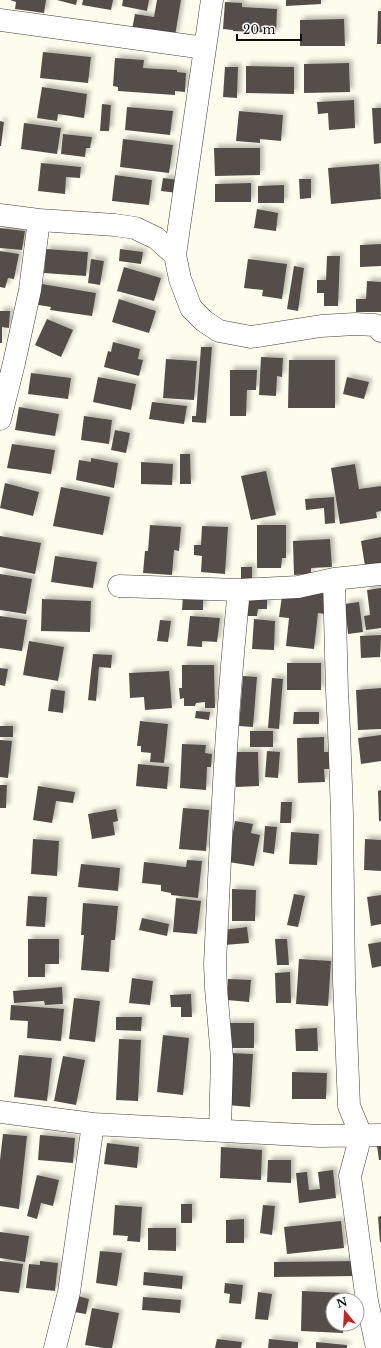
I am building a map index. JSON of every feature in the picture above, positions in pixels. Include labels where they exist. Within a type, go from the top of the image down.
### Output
[{"type":"street","points":[[212,0],[176,255],[180,279],[191,308],[204,321],[219,331],[251,337],[321,326],[355,324],[375,325],[381,331]]},
{"type":"street","points":[[0,20],[205,48]]},
{"type":"street","points":[[0,215],[39,220],[115,225],[135,228],[156,238],[176,255]]},
{"type":"street","points":[[0,419],[30,290],[39,220]]},
{"type":"street","points":[[119,586],[239,590],[298,587],[334,579],[381,574]]},
{"type":"street","points":[[334,579],[342,814],[344,964],[349,1106],[371,1135]]},
{"type":"street","points":[[220,1130],[222,1058],[215,964],[223,787],[239,590]]},
{"type":"street","points":[[0,1112],[93,1124],[320,1136],[371,1135]]},
{"type":"street","points":[[55,1348],[69,1292],[93,1124]]},
{"type":"street","points":[[371,1135],[350,1176],[367,1300],[377,1348]]},
{"type":"building","points":[[10,0],[46,0],[44,13],[15,9],[16,2]]},
{"type":"building","points":[[57,0],[77,0],[76,5]]},
{"type":"building","points":[[83,0],[113,0],[111,10],[82,5]]},
{"type":"building","points":[[123,0],[149,0],[147,11],[122,6]]},
{"type":"building","points":[[157,0],[181,0],[175,36],[132,30],[135,14],[154,17]]},
{"type":"building","points":[[286,0],[321,0],[321,4],[286,6]]},
{"type":"building","points":[[225,2],[242,3],[242,7],[277,9],[276,33],[233,31],[223,29]]},
{"type":"building","points":[[378,11],[381,11],[381,44],[377,44]]},
{"type":"building","points":[[344,19],[345,46],[300,46],[300,20]]},
{"type":"building","points":[[43,52],[91,57],[88,83],[40,78]]},
{"type":"building","points":[[115,58],[144,60],[143,68],[177,70],[177,72],[186,73],[185,92],[175,91],[175,95],[118,91],[118,87],[113,86]]},
{"type":"building","points":[[349,63],[350,92],[304,93],[304,64]]},
{"type":"building","points":[[246,66],[294,67],[294,94],[246,93]]},
{"type":"building","points":[[225,67],[238,67],[237,98],[223,97]]},
{"type":"building","points":[[42,87],[87,94],[84,118],[58,114],[57,121],[37,118]]},
{"type":"building","points":[[354,100],[355,128],[329,130],[328,113],[318,114],[317,102]]},
{"type":"building","points":[[102,104],[111,105],[109,131],[100,131]]},
{"type":"building","points":[[127,107],[173,111],[170,135],[125,130]]},
{"type":"building","points":[[372,108],[381,108],[381,143],[374,144]]},
{"type":"building","points":[[239,111],[283,115],[281,141],[260,139],[260,143],[236,141]]},
{"type":"building","points":[[0,121],[4,122],[1,146],[0,146]]},
{"type":"building","points":[[24,123],[61,128],[57,154],[21,149]]},
{"type":"building","points":[[63,134],[92,137],[90,148],[86,148],[85,157],[61,154]]},
{"type":"building","points":[[123,139],[173,145],[169,173],[120,167]]},
{"type":"building","points":[[214,148],[260,148],[260,175],[215,176]]},
{"type":"building","points":[[41,163],[81,167],[80,178],[66,177],[65,194],[38,191]]},
{"type":"building","points":[[379,164],[381,199],[331,204],[328,168]]},
{"type":"building","points":[[115,175],[152,180],[149,205],[112,201]]},
{"type":"building","points":[[163,178],[179,180],[178,193],[161,191]]},
{"type":"building","points":[[299,179],[311,179],[311,198],[300,199]]},
{"type":"building","points":[[251,183],[251,202],[215,202],[215,184]]},
{"type":"building","points":[[284,185],[284,203],[258,203],[258,186]]},
{"type":"building","points":[[257,209],[278,213],[276,231],[254,228]]},
{"type":"building","points":[[0,228],[25,231],[22,250],[0,248]]},
{"type":"building","points":[[381,244],[381,266],[360,267],[360,245]]},
{"type":"building","points":[[46,249],[88,252],[86,276],[44,273]]},
{"type":"building","points":[[120,249],[143,252],[141,264],[119,261]]},
{"type":"building","points":[[0,251],[19,254],[14,279],[8,278],[5,288],[0,287]]},
{"type":"building","points":[[327,256],[340,256],[338,306],[324,306],[324,293],[317,293],[317,280],[326,280]]},
{"type":"building","points":[[91,259],[104,261],[100,285],[88,283]]},
{"type":"building","points":[[248,259],[287,264],[282,299],[262,296],[263,290],[244,288]]},
{"type":"building","points":[[294,266],[304,268],[298,311],[287,309]]},
{"type":"building","points":[[124,267],[161,278],[154,301],[117,291]]},
{"type":"building","points":[[367,281],[381,282],[381,312],[356,312],[356,299],[366,299]]},
{"type":"building","points":[[36,283],[96,293],[92,316],[50,310],[51,307],[33,304]]},
{"type":"building","points":[[119,299],[156,311],[149,333],[112,322]]},
{"type":"building","points":[[0,311],[10,311],[9,328],[2,327],[2,343],[0,343]]},
{"type":"building","points":[[47,319],[73,330],[61,357],[35,345]]},
{"type":"building","points":[[113,342],[140,349],[138,359],[143,360],[139,376],[104,367],[108,351],[111,352]]},
{"type":"building","points":[[201,347],[212,347],[206,423],[192,422],[192,416],[196,416]]},
{"type":"building","points":[[261,357],[283,358],[282,377],[277,376],[276,396],[259,395]]},
{"type":"building","points":[[166,359],[197,361],[194,400],[163,398]]},
{"type":"building","points":[[289,360],[335,360],[335,408],[288,408]]},
{"type":"building","points":[[230,370],[257,370],[256,390],[247,390],[246,416],[230,416]]},
{"type":"building","points":[[31,373],[71,378],[68,399],[28,394]]},
{"type":"building","points":[[98,377],[136,384],[131,410],[93,402]]},
{"type":"building","points":[[347,377],[369,382],[364,399],[343,394]]},
{"type":"building","points":[[152,402],[187,406],[184,424],[149,419]]},
{"type":"building","points":[[19,407],[59,414],[55,436],[15,430]]},
{"type":"building","points":[[84,416],[112,420],[109,444],[81,440]]},
{"type":"building","points":[[115,430],[130,433],[126,453],[111,450]]},
{"type":"building","points":[[12,444],[55,450],[51,474],[7,468]]},
{"type":"building","points":[[180,454],[190,454],[191,484],[180,484]]},
{"type":"building","points":[[91,458],[118,463],[114,488],[76,480],[79,460],[91,462]]},
{"type":"building","points":[[141,462],[173,464],[172,485],[141,484]]},
{"type":"building","points":[[355,464],[359,489],[381,486],[381,511],[376,512],[377,518],[340,524],[331,468]]},
{"type":"building","points":[[266,471],[276,515],[251,520],[241,476]]},
{"type":"building","points":[[5,483],[39,492],[33,516],[0,508]]},
{"type":"building","points":[[61,487],[110,497],[103,535],[53,526]]},
{"type":"building","points":[[334,497],[335,523],[325,524],[324,508],[306,510],[305,499]]},
{"type":"building","points":[[150,525],[181,527],[179,551],[174,550],[172,575],[143,573],[145,551],[148,551]]},
{"type":"building","points":[[257,525],[286,525],[286,558],[282,558],[281,568],[257,568]]},
{"type":"building","points":[[202,526],[228,527],[225,574],[201,572],[202,556],[194,555],[194,545],[201,545]]},
{"type":"building","points":[[0,536],[41,543],[35,574],[0,567]]},
{"type":"building","points":[[381,537],[381,564],[365,566],[361,541]]},
{"type":"building","points":[[330,539],[332,567],[311,568],[311,574],[294,575],[293,541]]},
{"type":"building","points":[[55,556],[97,562],[93,588],[51,582]]},
{"type":"building","points":[[241,567],[252,567],[252,581],[241,581]]},
{"type":"building","points":[[0,574],[32,579],[26,614],[0,610]]},
{"type":"building","points":[[381,588],[381,628],[366,630],[364,616],[370,615],[367,590]]},
{"type":"building","points":[[283,589],[328,594],[325,614],[318,613],[314,649],[286,646],[289,618],[279,617]]},
{"type":"building","points":[[245,594],[267,595],[267,609],[258,609],[257,616],[246,616]]},
{"type":"building","points":[[183,595],[203,595],[203,610],[182,610]]},
{"type":"building","points":[[42,599],[91,601],[90,632],[41,631]]},
{"type":"building","points":[[359,602],[363,632],[348,634],[345,604]]},
{"type":"building","points":[[0,616],[27,620],[22,651],[0,648]]},
{"type":"building","points":[[190,616],[220,618],[217,642],[202,641],[202,647],[187,646]]},
{"type":"building","points":[[254,619],[275,621],[274,650],[252,649]]},
{"type":"building","points":[[160,620],[171,621],[168,642],[157,641]]},
{"type":"building","points":[[381,635],[380,657],[361,658],[360,636]]},
{"type":"building","points":[[29,641],[64,647],[58,681],[23,675]]},
{"type":"building","points":[[93,654],[112,655],[111,668],[99,667],[96,701],[88,700]]},
{"type":"building","points":[[287,663],[321,663],[321,690],[287,690]]},
{"type":"building","points":[[182,665],[214,665],[215,708],[205,708],[205,702],[196,703],[195,706],[184,706],[184,698],[180,699],[179,688],[182,688]]},
{"type":"building","points":[[0,668],[8,669],[5,686],[0,685]]},
{"type":"building","points":[[169,671],[172,708],[145,710],[144,697],[130,698],[129,673]]},
{"type":"building","points":[[243,676],[257,677],[253,727],[239,726]]},
{"type":"building","points":[[272,678],[283,679],[279,729],[268,728]]},
{"type":"building","points":[[381,688],[381,729],[358,730],[356,690]]},
{"type":"building","points":[[51,689],[65,691],[63,713],[48,711]]},
{"type":"building","points":[[196,711],[210,712],[209,720],[195,718]]},
{"type":"building","points":[[294,712],[319,712],[319,724],[293,724]]},
{"type":"building","points":[[140,721],[168,724],[164,763],[150,762],[151,753],[141,752],[141,746],[137,746]]},
{"type":"building","points":[[0,726],[13,726],[13,737],[0,737]]},
{"type":"building","points":[[250,731],[273,731],[273,747],[250,747]]},
{"type":"building","points":[[381,735],[381,761],[361,764],[358,738]]},
{"type":"building","points":[[324,737],[324,752],[331,752],[331,769],[324,769],[325,782],[298,783],[297,738]]},
{"type":"building","points":[[0,740],[12,741],[8,778],[0,777]]},
{"type":"building","points":[[182,744],[206,745],[205,753],[212,754],[211,767],[207,767],[206,790],[180,788]]},
{"type":"building","points":[[267,751],[280,752],[278,778],[265,777]]},
{"type":"building","points":[[235,752],[258,752],[259,786],[236,787]]},
{"type":"building","points":[[138,764],[169,767],[167,789],[136,786]]},
{"type":"building","points":[[0,785],[7,785],[6,808],[0,808]]},
{"type":"building","points":[[38,786],[75,792],[73,803],[56,801],[52,823],[33,820]]},
{"type":"building","points":[[381,790],[381,821],[379,821],[378,791]]},
{"type":"building","points":[[281,802],[292,802],[291,823],[280,823]]},
{"type":"building","points":[[183,808],[209,810],[206,851],[179,849]]},
{"type":"building","points":[[116,809],[118,821],[113,822],[115,835],[92,839],[88,814]]},
{"type":"building","points":[[235,821],[253,824],[251,833],[260,835],[254,866],[222,861],[230,848]]},
{"type":"building","points":[[265,826],[277,827],[274,854],[263,852]]},
{"type":"building","points":[[291,832],[319,834],[317,865],[289,864]]},
{"type":"building","points":[[33,839],[59,841],[57,876],[31,874]]},
{"type":"building","points":[[365,839],[381,840],[381,871],[364,870]]},
{"type":"building","points":[[187,860],[202,861],[198,898],[171,895],[171,893],[161,891],[161,885],[142,883],[144,862],[186,867]]},
{"type":"building","points":[[81,864],[120,868],[118,891],[78,887]]},
{"type":"building","points":[[232,889],[256,890],[255,921],[232,921]]},
{"type":"building","points":[[294,894],[305,896],[298,927],[287,925]]},
{"type":"building","points":[[381,895],[381,924],[371,926],[367,897]]},
{"type":"building","points":[[28,896],[47,897],[45,927],[26,926]]},
{"type":"building","points":[[176,898],[201,901],[197,934],[173,932]]},
{"type":"building","points":[[83,903],[118,906],[115,940],[111,940],[109,972],[81,970],[84,935],[81,935]]},
{"type":"building","points":[[142,918],[169,924],[167,936],[139,930]]},
{"type":"building","points":[[247,927],[249,943],[224,945],[223,930]]},
{"type":"building","points":[[28,939],[59,939],[59,964],[45,964],[45,977],[28,977]]},
{"type":"building","points":[[275,939],[287,939],[289,965],[277,965]]},
{"type":"building","points":[[381,942],[381,966],[372,968],[368,944]]},
{"type":"building","points":[[299,959],[331,961],[328,1006],[296,1004]]},
{"type":"building","points":[[290,972],[291,1003],[276,1003],[275,973]]},
{"type":"building","points":[[132,978],[153,981],[150,1005],[129,1003]]},
{"type":"building","points":[[228,979],[251,980],[249,1002],[227,1000]]},
{"type":"building","points":[[62,987],[63,1004],[45,1005],[44,1001],[14,1003],[13,991]]},
{"type":"building","points":[[191,994],[192,1017],[181,1017],[181,1007],[171,1007],[170,995]]},
{"type":"building","points":[[74,998],[100,1001],[95,1042],[69,1039]]},
{"type":"building","points":[[11,1005],[64,1009],[61,1041],[27,1038],[28,1021],[10,1020]]},
{"type":"building","points":[[116,1017],[142,1017],[141,1031],[116,1030]]},
{"type":"building","points":[[227,1023],[254,1023],[254,1048],[227,1048]]},
{"type":"building","points":[[317,1028],[318,1051],[296,1051],[295,1029]]},
{"type":"building","points":[[163,1035],[189,1038],[183,1095],[157,1092]]},
{"type":"building","points":[[119,1039],[141,1040],[138,1101],[116,1100]]},
{"type":"building","points":[[230,1053],[253,1054],[250,1107],[227,1105]]},
{"type":"building","points":[[19,1055],[52,1058],[47,1101],[14,1097]]},
{"type":"building","points":[[63,1056],[85,1060],[76,1105],[54,1101]]},
{"type":"building","points":[[292,1072],[327,1073],[326,1099],[292,1099]]},
{"type":"building","points":[[3,1134],[27,1136],[19,1209],[0,1206],[0,1160]]},
{"type":"building","points":[[40,1135],[75,1138],[73,1163],[38,1160]]},
{"type":"building","points":[[107,1143],[139,1147],[137,1168],[104,1164]]},
{"type":"building","points":[[381,1145],[381,1160],[379,1160],[377,1146]]},
{"type":"building","points":[[221,1147],[262,1150],[261,1180],[220,1178]]},
{"type":"building","points":[[268,1160],[291,1160],[291,1183],[267,1182]]},
{"type":"building","points":[[333,1170],[336,1198],[299,1203],[296,1173],[307,1172],[309,1190],[320,1189],[318,1172]]},
{"type":"building","points":[[37,1175],[59,1180],[53,1206],[41,1203],[37,1219],[27,1216]]},
{"type":"building","points":[[181,1204],[192,1204],[192,1223],[181,1223]]},
{"type":"building","points":[[115,1205],[142,1207],[140,1242],[127,1241],[128,1236],[113,1235]]},
{"type":"building","points":[[263,1205],[275,1206],[272,1235],[260,1233]]},
{"type":"building","points":[[381,1216],[381,1242],[380,1242],[378,1217]]},
{"type":"building","points":[[244,1219],[244,1243],[226,1243],[226,1220]]},
{"type":"building","points":[[341,1221],[344,1248],[287,1254],[284,1227]]},
{"type":"building","points":[[148,1228],[176,1228],[176,1251],[148,1250]]},
{"type":"building","points":[[0,1232],[29,1236],[25,1262],[0,1258]]},
{"type":"building","points":[[100,1251],[122,1253],[117,1286],[96,1283]]},
{"type":"building","points":[[0,1261],[23,1264],[19,1293],[0,1291]]},
{"type":"building","points":[[40,1261],[58,1263],[55,1291],[26,1288],[29,1264],[40,1265]]},
{"type":"building","points":[[356,1261],[357,1276],[274,1277],[274,1262]]},
{"type":"building","points":[[144,1272],[183,1276],[182,1289],[143,1285]]},
{"type":"building","points":[[225,1283],[243,1285],[241,1304],[229,1303],[230,1294],[224,1293]]},
{"type":"building","points":[[302,1291],[325,1292],[325,1332],[343,1333],[301,1331]]},
{"type":"building","points":[[258,1292],[272,1294],[268,1320],[255,1319]]},
{"type":"building","points":[[78,1296],[89,1299],[86,1314],[74,1312]]},
{"type":"building","points":[[143,1297],[181,1300],[180,1313],[142,1310]]},
{"type":"building","points":[[92,1308],[119,1313],[112,1348],[85,1345]]},
{"type":"building","points":[[217,1339],[242,1342],[241,1348],[215,1348]]},
{"type":"building","points":[[269,1339],[298,1342],[298,1348],[268,1348]]},
{"type":"building","points":[[316,1342],[347,1345],[347,1348],[316,1348]]}]
